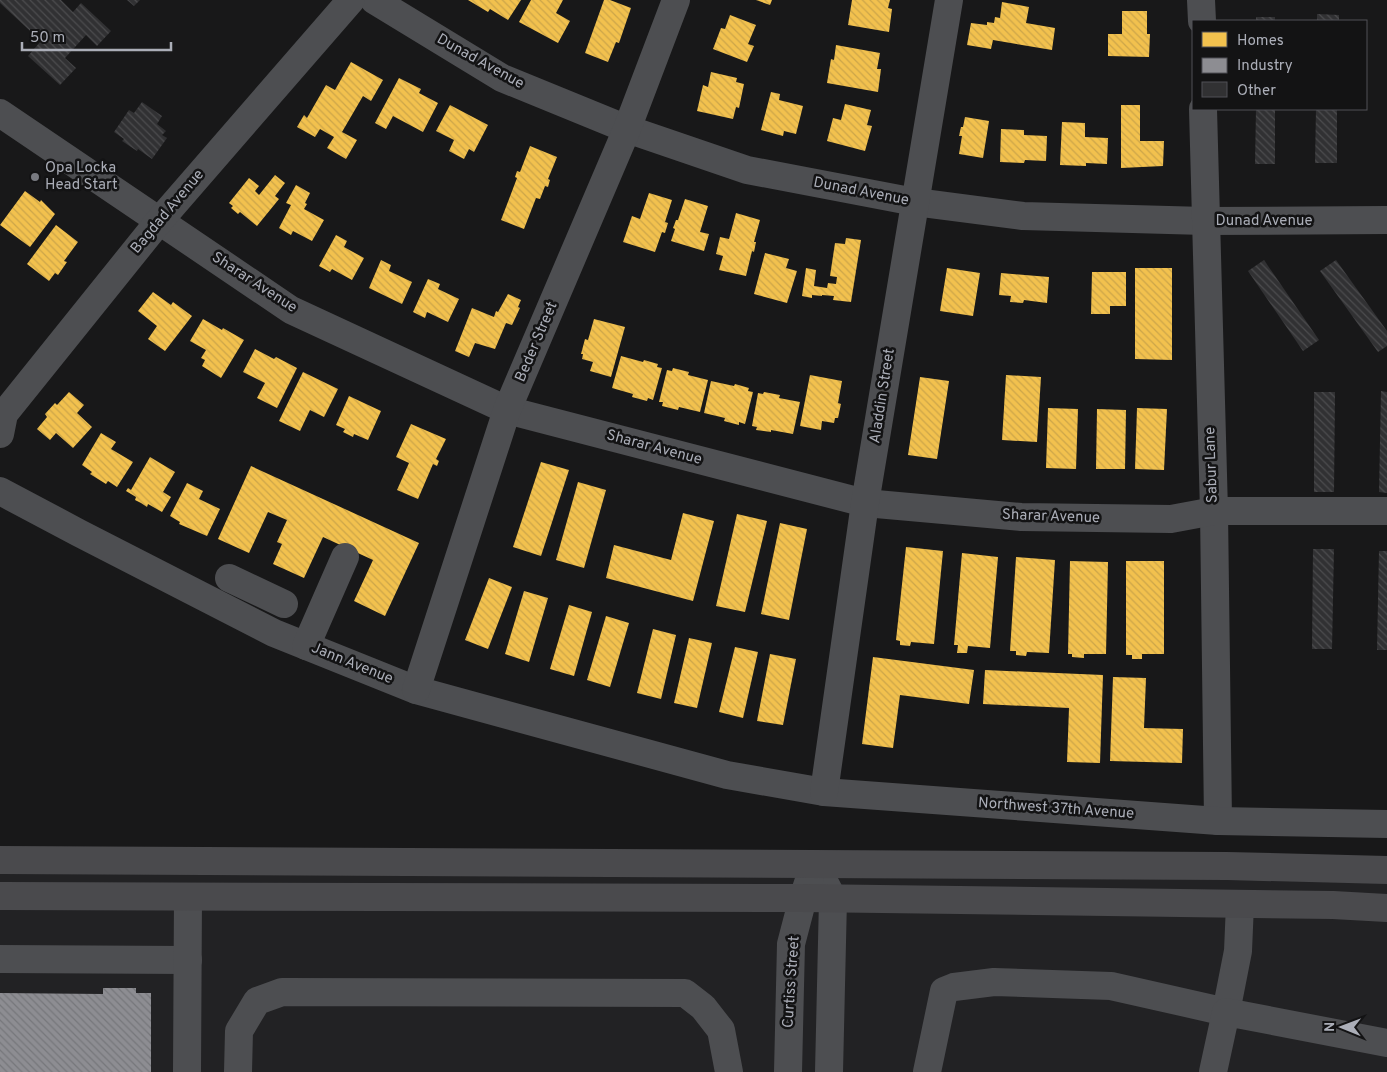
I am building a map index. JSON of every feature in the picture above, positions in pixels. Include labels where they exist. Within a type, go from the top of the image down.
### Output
[{"type":"main road","points":[[0,860],[1217,866],[1387,870]]},
{"type":"main road","points":[[0,896],[802,898],[1333,905],[1387,908]]},
{"type":"street","name":"Bagdad Avenue","points":[[0,434],[4,414],[160,220],[351,0]]},
{"type":"street","name":"Dunad Avenue","points":[[374,0],[502,78],[627,129],[747,170],[915,202],[1022,216],[1205,221],[1387,220]]},
{"type":"street","name":"Beder Street","points":[[416,690],[508,410],[627,129],[676,0]]},
{"type":"street","name":"Aladdin Street","points":[[824,792],[865,503],[949,0]]},
{"type":"street","points":[[1201,0],[1202,20]]},
{"type":"street","name":"Sabur Lane","points":[[1203,110],[1214,511],[1218,821]]},
{"type":"street","name":"Sharar Avenue","points":[[0,113],[291,310],[508,410],[865,503],[1021,518],[1170,519],[1214,511],[1387,511]]},
{"type":"street","name":"Jann Avenue","points":[[0,491],[274,633],[416,690],[727,775]]},
{"type":"street","points":[[306,646],[345,557]]},
{"type":"street","points":[[229,578],[284,604]]},
{"type":"street","points":[[245,618],[256,591]]},
{"type":"street","name":"Northwest 37th Avenue","points":[[727,775],[824,792],[1218,821],[1387,824]]},
{"type":"street","points":[[815,864],[833,899],[829,1072]]},
{"type":"street","name":"Curtiss Street","points":[[788,1072],[792,944],[802,898],[815,864]]},
{"type":"street","points":[[187,1072],[188,897]]},
{"type":"street","points":[[1213,1072],[1238,951],[1240,904]]},
{"type":"street","points":[[0,958],[188,960]]},
{"type":"street","points":[[927,1072],[944,991],[954,987],[994,982],[1111,986],[1226,1012],[1387,1043]]},
{"type":"street","points":[[238,1072],[239,1031],[257,1001],[282,992],[291,992],[685,993],[702,1007],[721,1030],[729,1072]]},
{"type":"shaded area","points":[[0,851],[1387,865],[1387,1072],[0,1072]]},
{"type":"building: Homes","points":[[468,0],[521,0],[508,20],[490,9],[488,12]]},
{"type":"building: Homes","points":[[531,0],[563,0],[556,13],[570,21],[558,43],[519,22]]},
{"type":"building: Homes","points":[[604,0],[610,0],[631,8],[619,43],[616,42],[608,62],[585,53]]},
{"type":"building: Homes","points":[[756,0],[772,0],[770,5]]},
{"type":"building: Homes","points":[[852,0],[890,0],[888,8],[892,9],[889,32],[848,25]]},
{"type":"building: Homes","points":[[1002,2],[1029,7],[1026,23],[1055,28],[1052,50],[993,40],[991,49],[967,45],[971,23],[987,25],[987,22],[994,23],[995,17],[1000,18]]},
{"type":"building: Homes","points":[[1122,11],[1147,11],[1147,34],[1150,34],[1149,57],[1108,56],[1108,34],[1122,34]]},
{"type":"building: Homes","points":[[730,15],[756,25],[748,44],[754,46],[747,62],[713,49],[721,28],[725,29]]},
{"type":"building: Homes","points":[[836,45],[880,53],[877,69],[881,69],[878,92],[827,83],[831,59],[834,60]]},
{"type":"building: Homes","points":[[351,62],[383,80],[371,101],[363,96],[342,132],[357,140],[346,159],[327,148],[334,137],[320,129],[315,137],[297,127],[304,115],[307,118],[326,85],[335,90]]},
{"type":"building: Homes","points":[[711,72],[737,78],[736,82],[744,84],[739,108],[736,107],[733,119],[697,111],[703,85],[708,87]]},
{"type":"building: Homes","points":[[399,78],[421,89],[419,93],[438,103],[423,132],[393,116],[386,129],[375,123]]},
{"type":"building: Homes","points":[[771,92],[780,94],[779,100],[803,106],[796,134],[784,131],[783,136],[761,130]]},
{"type":"building: Homes","points":[[845,104],[871,110],[867,125],[872,126],[865,151],[827,141],[833,118],[841,120]]},
{"type":"building: Homes","points":[[450,105],[488,125],[474,152],[469,149],[464,159],[449,151],[454,140],[436,131]]},
{"type":"building: Homes","points":[[1121,105],[1140,105],[1140,141],[1164,141],[1163,166],[1121,168]]},
{"type":"building: Homes","points":[[965,117],[989,121],[983,158],[959,154],[962,136],[959,136]]},
{"type":"building: Homes","points":[[1062,122],[1085,123],[1085,137],[1108,138],[1107,164],[1086,163],[1086,166],[1060,165]]},
{"type":"building: Homes","points":[[1001,129],[1024,130],[1024,135],[1047,136],[1046,161],[1025,160],[1024,163],[1000,162]]},
{"type":"building: Homes","points":[[530,146],[557,157],[548,179],[550,180],[548,187],[545,186],[540,199],[536,198],[524,229],[501,220],[517,178],[515,177],[517,171],[520,172]]},
{"type":"building: Homes","points":[[275,175],[285,183],[275,196],[279,199],[257,226],[240,212],[238,214],[231,208],[233,206],[229,203],[249,178],[259,186],[255,191],[259,195]]},
{"type":"building: Homes","points":[[296,185],[310,193],[304,209],[324,220],[312,241],[293,231],[291,235],[279,228],[291,205],[286,203]]},
{"type":"building: Homes","points":[[25,191],[40,202],[41,200],[55,214],[30,247],[0,225]]},
{"type":"building: Homes","points":[[649,193],[672,200],[665,222],[668,223],[665,233],[662,232],[655,252],[623,242],[632,216],[640,219]]},
{"type":"building: Homes","points":[[685,199],[708,206],[700,232],[709,234],[704,251],[671,241],[675,229],[673,228],[676,220],[678,220]]},
{"type":"building: Homes","points":[[736,213],[760,220],[754,242],[756,242],[754,252],[752,251],[746,276],[719,270],[723,256],[716,254],[720,237],[729,239]]},
{"type":"building: Homes","points":[[56,225],[78,242],[64,261],[67,262],[58,275],[55,273],[49,281],[27,264]]},
{"type":"building: Homes","points":[[336,235],[347,241],[344,247],[364,258],[352,280],[332,269],[330,272],[319,266]]},
{"type":"building: Homes","points":[[846,238],[861,240],[851,302],[833,300],[834,296],[812,295],[812,298],[802,296],[806,268],[816,270],[814,286],[827,288],[828,283],[836,284],[837,277],[830,276],[835,243],[845,244]]},
{"type":"building: Homes","points":[[765,253],[789,259],[786,268],[797,271],[787,303],[754,294]]},
{"type":"building: Homes","points":[[381,260],[391,265],[389,271],[412,282],[402,304],[369,288]]},
{"type":"building: Homes","points":[[947,268],[980,273],[973,316],[940,311]]},
{"type":"building: Homes","points":[[1135,268],[1172,268],[1172,360],[1135,359]]},
{"type":"building: Homes","points":[[1092,272],[1126,272],[1126,306],[1110,306],[1110,314],[1091,314]]},
{"type":"building: Homes","points":[[1001,273],[1049,277],[1047,303],[1024,300],[1023,303],[1010,302],[1011,296],[999,295]]},
{"type":"building: Homes","points":[[428,279],[440,284],[438,289],[459,299],[448,322],[427,312],[425,318],[413,312]]},
{"type":"building: Homes","points":[[153,292],[171,305],[173,302],[192,316],[165,351],[148,339],[157,326],[138,311]]},
{"type":"building: Homes","points":[[508,294],[521,300],[518,307],[520,308],[512,325],[506,323],[495,349],[475,343],[469,357],[455,351],[472,308],[494,317]]},
{"type":"building: Homes","points":[[203,319],[244,340],[221,378],[202,366],[205,360],[201,358],[206,350],[190,341]]},
{"type":"building: Homes","points":[[594,319],[625,327],[611,377],[590,371],[593,362],[582,359],[583,354],[581,354],[585,339],[588,340]]},
{"type":"building: Homes","points":[[255,349],[297,368],[277,408],[257,398],[265,383],[243,372]]},
{"type":"building: Homes","points":[[621,356],[658,364],[657,367],[662,368],[653,400],[648,398],[647,401],[632,397],[633,394],[612,388]]},
{"type":"building: Homes","points":[[673,368],[689,372],[688,375],[708,380],[700,412],[679,407],[678,410],[662,406],[663,402],[659,402],[667,370],[672,371]]},
{"type":"building: Homes","points":[[303,372],[338,389],[324,417],[310,410],[300,431],[279,421]]},
{"type":"building: Homes","points":[[810,375],[842,381],[838,403],[841,404],[838,418],[835,418],[834,423],[822,421],[821,430],[800,426]]},
{"type":"building: Homes","points":[[1006,375],[1041,377],[1037,442],[1002,440]]},
{"type":"building: Homes","points":[[920,377],[949,381],[937,459],[908,455]]},
{"type":"building: Homes","points":[[711,381],[734,386],[735,384],[749,388],[748,391],[753,392],[745,424],[739,422],[739,425],[724,421],[725,418],[704,413]]},
{"type":"building: Homes","points":[[69,392],[84,405],[77,413],[92,427],[73,448],[56,433],[50,440],[37,429],[47,417],[45,414]]},
{"type":"building: Homes","points":[[764,392],[780,395],[779,398],[800,402],[793,434],[771,430],[771,432],[756,430],[757,427],[752,426],[758,393],[763,394]]},
{"type":"building: Homes","points":[[349,396],[381,411],[368,440],[354,434],[353,437],[343,432],[345,429],[336,425]]},
{"type":"building: Homes","points":[[1048,408],[1078,409],[1076,469],[1046,468]]},
{"type":"building: Homes","points":[[1137,408],[1167,409],[1164,470],[1135,469]]},
{"type":"building: Homes","points":[[1097,409],[1126,410],[1125,469],[1096,469]]},
{"type":"building: Homes","points":[[411,424],[446,439],[436,459],[439,461],[437,466],[433,464],[418,499],[397,490],[409,463],[396,457]]},
{"type":"building: Homes","points":[[101,433],[116,442],[111,449],[133,462],[117,487],[108,481],[106,484],[90,474],[92,472],[82,465]]},
{"type":"building: Homes","points":[[150,457],[175,472],[163,492],[171,497],[162,512],[148,504],[147,507],[135,500],[136,497],[126,491],[128,488],[131,490]]},
{"type":"building: Homes","points":[[541,462],[569,470],[541,556],[513,547]]},
{"type":"building: Homes","points":[[251,466],[419,543],[385,616],[354,601],[373,560],[323,537],[304,578],[273,564],[282,544],[277,542],[287,520],[268,512],[249,553],[218,539]]},
{"type":"building: Homes","points":[[578,482],[606,490],[584,568],[556,560]]},
{"type":"building: Homes","points":[[187,483],[203,491],[199,499],[220,509],[207,536],[179,524],[180,522],[170,516]]},
{"type":"building: Homes","points":[[683,513],[714,521],[693,601],[606,578],[614,545],[671,560]]},
{"type":"building: Homes","points":[[737,514],[767,521],[745,612],[716,606]]},
{"type":"building: Homes","points":[[780,523],[807,529],[789,620],[761,614]]},
{"type":"building: Homes","points":[[906,547],[943,551],[934,644],[911,642],[910,646],[900,645],[900,641],[896,640]]},
{"type":"building: Homes","points":[[962,553],[998,557],[990,648],[968,646],[967,653],[957,653],[958,645],[954,645]]},
{"type":"building: Homes","points":[[1016,557],[1055,560],[1049,653],[1027,652],[1026,656],[1016,655],[1016,651],[1010,651]]},
{"type":"building: Homes","points":[[1070,561],[1108,562],[1106,654],[1084,654],[1084,658],[1072,657],[1072,654],[1068,654]]},
{"type":"building: Homes","points":[[1126,561],[1164,561],[1164,654],[1142,654],[1142,659],[1132,659],[1132,655],[1126,655]]},
{"type":"building: Homes","points":[[489,578],[512,587],[488,649],[465,640]]},
{"type":"building: Homes","points":[[524,591],[548,598],[529,662],[505,654]]},
{"type":"building: Homes","points":[[569,605],[592,612],[574,676],[550,669]]},
{"type":"building: Homes","points":[[606,616],[629,623],[610,687],[587,680]]},
{"type":"building: Homes","points":[[653,629],[676,635],[661,699],[637,693]]},
{"type":"building: Homes","points":[[689,638],[712,643],[697,708],[674,703]]},
{"type":"building: Homes","points":[[735,647],[758,652],[743,718],[719,712]]},
{"type":"building: Homes","points":[[770,654],[796,659],[783,725],[757,721]]},
{"type":"building: Homes","points":[[873,657],[974,670],[969,704],[900,695],[893,748],[862,744]]},
{"type":"building: Homes","points":[[985,670],[1103,675],[1100,763],[1067,762],[1069,708],[983,704]]},
{"type":"building: Homes","points":[[1113,677],[1146,678],[1144,728],[1183,729],[1182,763],[1110,761]]},
{"type":"building: Industry","points":[[103,988],[136,988],[136,993],[151,993],[151,1072],[0,1072],[0,993],[103,994]]},
{"type":"building: Other","points":[[0,0],[61,0],[73,12],[81,3],[111,31],[97,46],[86,35],[65,58],[76,68],[60,85],[28,56],[41,41],[0,3]]},
{"type":"building: Other","points":[[127,0],[140,0],[134,6]]},
{"type":"building: Other","points":[[1317,14],[1339,15],[1339,20],[1317,20]]},
{"type":"building: Other","points":[[1256,17],[1275,17],[1275,20],[1256,20]]},
{"type":"building: Other","points":[[142,102],[162,116],[157,124],[166,131],[162,135],[167,138],[152,159],[122,141],[124,139],[114,132],[129,110],[134,113]]},
{"type":"building: Other","points":[[1256,110],[1275,110],[1275,164],[1255,164]]},
{"type":"building: Other","points":[[1316,110],[1337,110],[1337,163],[1315,163]]},
{"type":"building: Other","points":[[1264,260],[1319,340],[1303,351],[1248,271]]},
{"type":"building: Other","points":[[1336,260],[1387,331],[1387,346],[1378,352],[1320,271]]},
{"type":"building: Other","points":[[1381,391],[1387,392],[1387,493],[1379,492]]},
{"type":"building: Other","points":[[1314,392],[1335,392],[1334,492],[1314,492]]},
{"type":"building: Other","points":[[1313,549],[1334,549],[1332,649],[1312,649]]},
{"type":"building: Other","points":[[1379,551],[1387,551],[1387,650],[1377,650]]},
{"type":"place","name":"Opa Locka Head Start","points":[[35,177]]}]
